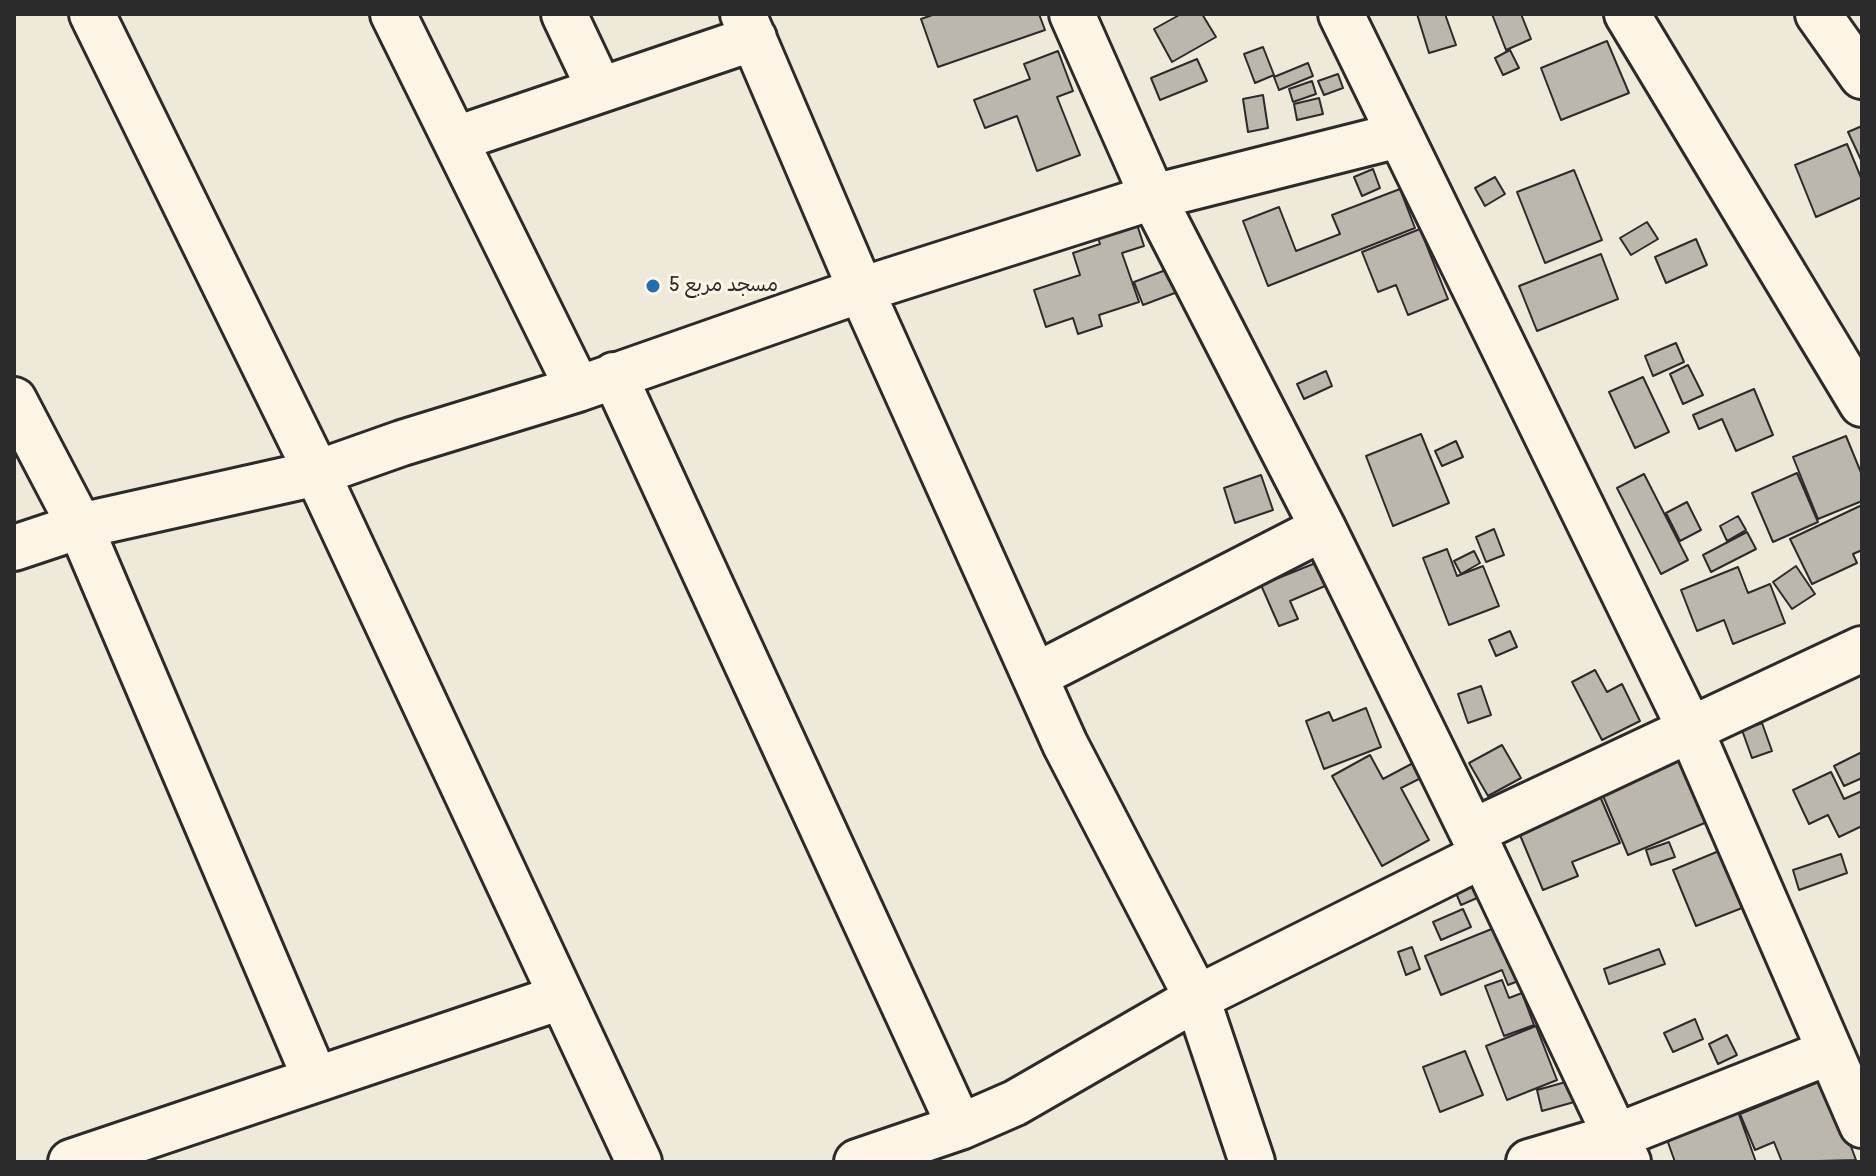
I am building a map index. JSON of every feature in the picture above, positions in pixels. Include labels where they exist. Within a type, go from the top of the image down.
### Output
[{"type":"street","points":[[92,14],[317,473],[639,1162]]},
{"type":"street","points":[[393,14],[456,139],[596,382],[960,1127]]},
{"type":"street","points":[[564,14],[600,90]]},
{"type":"street","points":[[1072,14],[1153,197],[1323,528],[1623,1149]]},
{"type":"street","points":[[1341,14],[1691,731],[1862,1125]]},
{"type":"street","points":[[1627,14],[1862,404]]},
{"type":"street","points":[[1818,14],[1862,76]]},
{"type":"street","points":[[456,139],[600,90],[749,26],[861,290],[1065,744],[1197,998],[1252,1162]]},
{"type":"street","points":[[14,548],[80,526],[317,473],[596,382],[861,290],[1153,197],[1399,135]]},
{"type":"street","points":[[14,400],[80,526],[315,1078]]},
{"type":"street","points":[[1035,676],[1323,528]]},
{"type":"street","points":[[857,1162],[960,1127],[1015,1103],[1197,998],[1478,844],[1691,731],[1862,649]]},
{"type":"street","points":[[71,1162],[561,997]]},
{"type":"street","points":[[1529,1162],[1623,1149],[1829,1052]]},
{"type":"building","points":[[935,14],[1039,14],[1045,30],[938,67],[921,19]]},
{"type":"building","points":[[1181,14],[1202,14],[1216,37],[1172,62],[1154,29]]},
{"type":"building","points":[[1417,14],[1445,14],[1456,45],[1429,53]]},
{"type":"building","points":[[1492,14],[1521,14],[1531,39],[1506,50]]},
{"type":"building","points":[[1607,41],[1629,93],[1561,120],[1541,68]]},
{"type":"building","points":[[1263,47],[1274,75],[1255,83],[1244,54]]},
{"type":"building","points":[[1510,50],[1519,68],[1503,75],[1495,58]]},
{"type":"building","points":[[1058,51],[1073,91],[1057,97],[1080,155],[1037,171],[1017,116],[985,128],[974,100],[1030,79],[1024,64]]},
{"type":"building","points":[[1197,59],[1207,81],[1160,100],[1151,78]]},
{"type":"building","points":[[1308,63],[1313,76],[1279,90],[1274,77]]},
{"type":"building","points":[[1338,74],[1343,88],[1324,95],[1318,81]]},
{"type":"building","points":[[1312,81],[1316,94],[1293,102],[1289,89]]},
{"type":"building","points":[[1263,95],[1268,128],[1248,132],[1243,99]]},
{"type":"building","points":[[1319,98],[1323,114],[1297,120],[1294,104]]},
{"type":"building","points":[[1862,126],[1862,162],[1848,132]]},
{"type":"building","points":[[1847,144],[1862,180],[1862,197],[1816,217],[1795,165]]},
{"type":"building","points":[[1373,169],[1380,188],[1362,196],[1354,177]]},
{"type":"building","points":[[1574,170],[1602,240],[1545,263],[1517,192]]},
{"type":"building","points":[[1495,177],[1505,194],[1485,206],[1475,188]]},
{"type":"building","points":[[1400,189],[1415,228],[1268,286],[1243,221],[1279,207],[1296,251],[1340,234],[1332,215]]},
{"type":"building","points":[[1132,209],[1144,246],[1122,253],[1139,302],[1099,315],[1102,326],[1078,334],[1073,318],[1046,327],[1034,290],[1080,275],[1073,253],[1100,244],[1093,223]]},
{"type":"building","points":[[1647,222],[1658,239],[1631,255],[1620,238]]},
{"type":"building","points":[[1420,229],[1448,299],[1408,315],[1396,285],[1378,292],[1362,252]]},
{"type":"building","points":[[1696,239],[1707,265],[1666,283],[1655,257]]},
{"type":"building","points":[[1601,254],[1618,299],[1537,331],[1519,286]]},
{"type":"building","points":[[1179,265],[1188,288],[1143,305],[1134,282]]},
{"type":"building","points":[[1676,343],[1684,362],[1653,376],[1645,356]]},
{"type":"building","points":[[1688,365],[1703,395],[1683,404],[1670,374]]},
{"type":"building","points":[[1326,371],[1332,386],[1304,399],[1297,384]]},
{"type":"building","points":[[1643,377],[1669,432],[1635,448],[1609,392]]},
{"type":"building","points":[[1754,389],[1773,435],[1736,451],[1722,419],[1699,429],[1693,415]]},
{"type":"building","points":[[1421,434],[1449,503],[1393,526],[1366,456]]},
{"type":"building","points":[[1846,436],[1862,475],[1862,501],[1818,519],[1793,457]]},
{"type":"building","points":[[1456,441],[1463,457],[1442,466],[1435,451]]},
{"type":"building","points":[[1797,473],[1818,522],[1773,542],[1752,493]]},
{"type":"building","points":[[1644,474],[1688,560],[1661,574],[1617,488]]},
{"type":"building","points":[[1261,475],[1273,510],[1235,523],[1224,488]]},
{"type":"building","points":[[1687,502],[1701,530],[1680,541],[1666,513]]},
{"type":"building","points":[[1862,505],[1862,550],[1853,554],[1857,563],[1812,584],[1790,539]]},
{"type":"building","points":[[1738,516],[1746,530],[1727,541],[1720,526]]},
{"type":"building","points":[[1494,529],[1504,555],[1486,562],[1476,537]]},
{"type":"building","points":[[1747,532],[1756,549],[1711,572],[1703,555]]},
{"type":"building","points":[[1447,549],[1457,576],[1483,566],[1499,606],[1449,625],[1423,558]]},
{"type":"building","points":[[1474,551],[1480,563],[1461,574],[1454,561]]},
{"type":"building","points":[[1323,560],[1332,583],[1290,601],[1298,619],[1279,626],[1261,585]]},
{"type":"building","points":[[1796,566],[1815,594],[1792,609],[1773,582]]},
{"type":"building","points":[[1738,567],[1748,593],[1770,584],[1785,623],[1733,644],[1724,620],[1697,631],[1681,590]]},
{"type":"building","points":[[1510,631],[1517,647],[1496,656],[1489,640]]},
{"type":"building","points":[[1595,670],[1607,692],[1622,684],[1640,721],[1602,740],[1572,682]]},
{"type":"building","points":[[1481,686],[1491,715],[1468,723],[1458,694]]},
{"type":"building","points":[[1366,708],[1381,747],[1324,769],[1306,721],[1329,712],[1333,721]]},
{"type":"building","points":[[1762,723],[1772,751],[1752,758],[1742,730]]},
{"type":"building","points":[[1502,745],[1521,778],[1488,796],[1469,763]]},
{"type":"building","points":[[1862,752],[1862,778],[1844,786],[1834,766]]},
{"type":"building","points":[[1693,753],[1719,817],[1628,855],[1601,791]]},
{"type":"building","points":[[1370,755],[1383,779],[1415,762],[1423,777],[1401,788],[1429,840],[1382,866],[1332,776]]},
{"type":"building","points":[[1831,772],[1844,799],[1862,791],[1862,826],[1839,837],[1828,815],[1809,824],[1793,790]]},
{"type":"building","points":[[1599,794],[1620,843],[1572,862],[1578,876],[1543,890],[1517,828]]},
{"type":"building","points":[[1669,842],[1675,857],[1651,865],[1646,850]]},
{"type":"building","points":[[1719,851],[1742,908],[1696,926],[1673,870]]},
{"type":"building","points":[[1841,854],[1847,873],[1799,890],[1793,870]]},
{"type":"building","points":[[1477,876],[1484,895],[1461,905],[1453,886]]},
{"type":"building","points":[[1463,909],[1471,927],[1441,940],[1433,922]]},
{"type":"building","points":[[1504,924],[1526,978],[1508,985],[1502,970],[1441,995],[1425,956]]},
{"type":"building","points":[[1412,947],[1420,969],[1406,975],[1398,952]]},
{"type":"building","points":[[1659,949],[1665,964],[1609,984],[1604,969]]},
{"type":"building","points":[[1502,980],[1509,998],[1522,993],[1534,1025],[1504,1036],[1485,986]]},
{"type":"building","points":[[1695,1019],[1703,1039],[1673,1052],[1664,1033]]},
{"type":"building","points":[[1536,1026],[1557,1080],[1507,1100],[1486,1046]]},
{"type":"building","points":[[1727,1035],[1737,1055],[1718,1064],[1709,1044]]},
{"type":"building","points":[[1465,1051],[1483,1095],[1440,1112],[1423,1067]]},
{"type":"building","points":[[1580,1078],[1585,1099],[1542,1111],[1537,1090]]},
{"type":"building","points":[[1826,1079],[1856,1160],[1782,1162],[1774,1142],[1755,1150],[1740,1114]]},
{"type":"building","points":[[1737,1109],[1756,1162],[1675,1162],[1665,1134]]},
{"type":"place","name":"مسجد مربع 5","points":[[653,286]]}]
